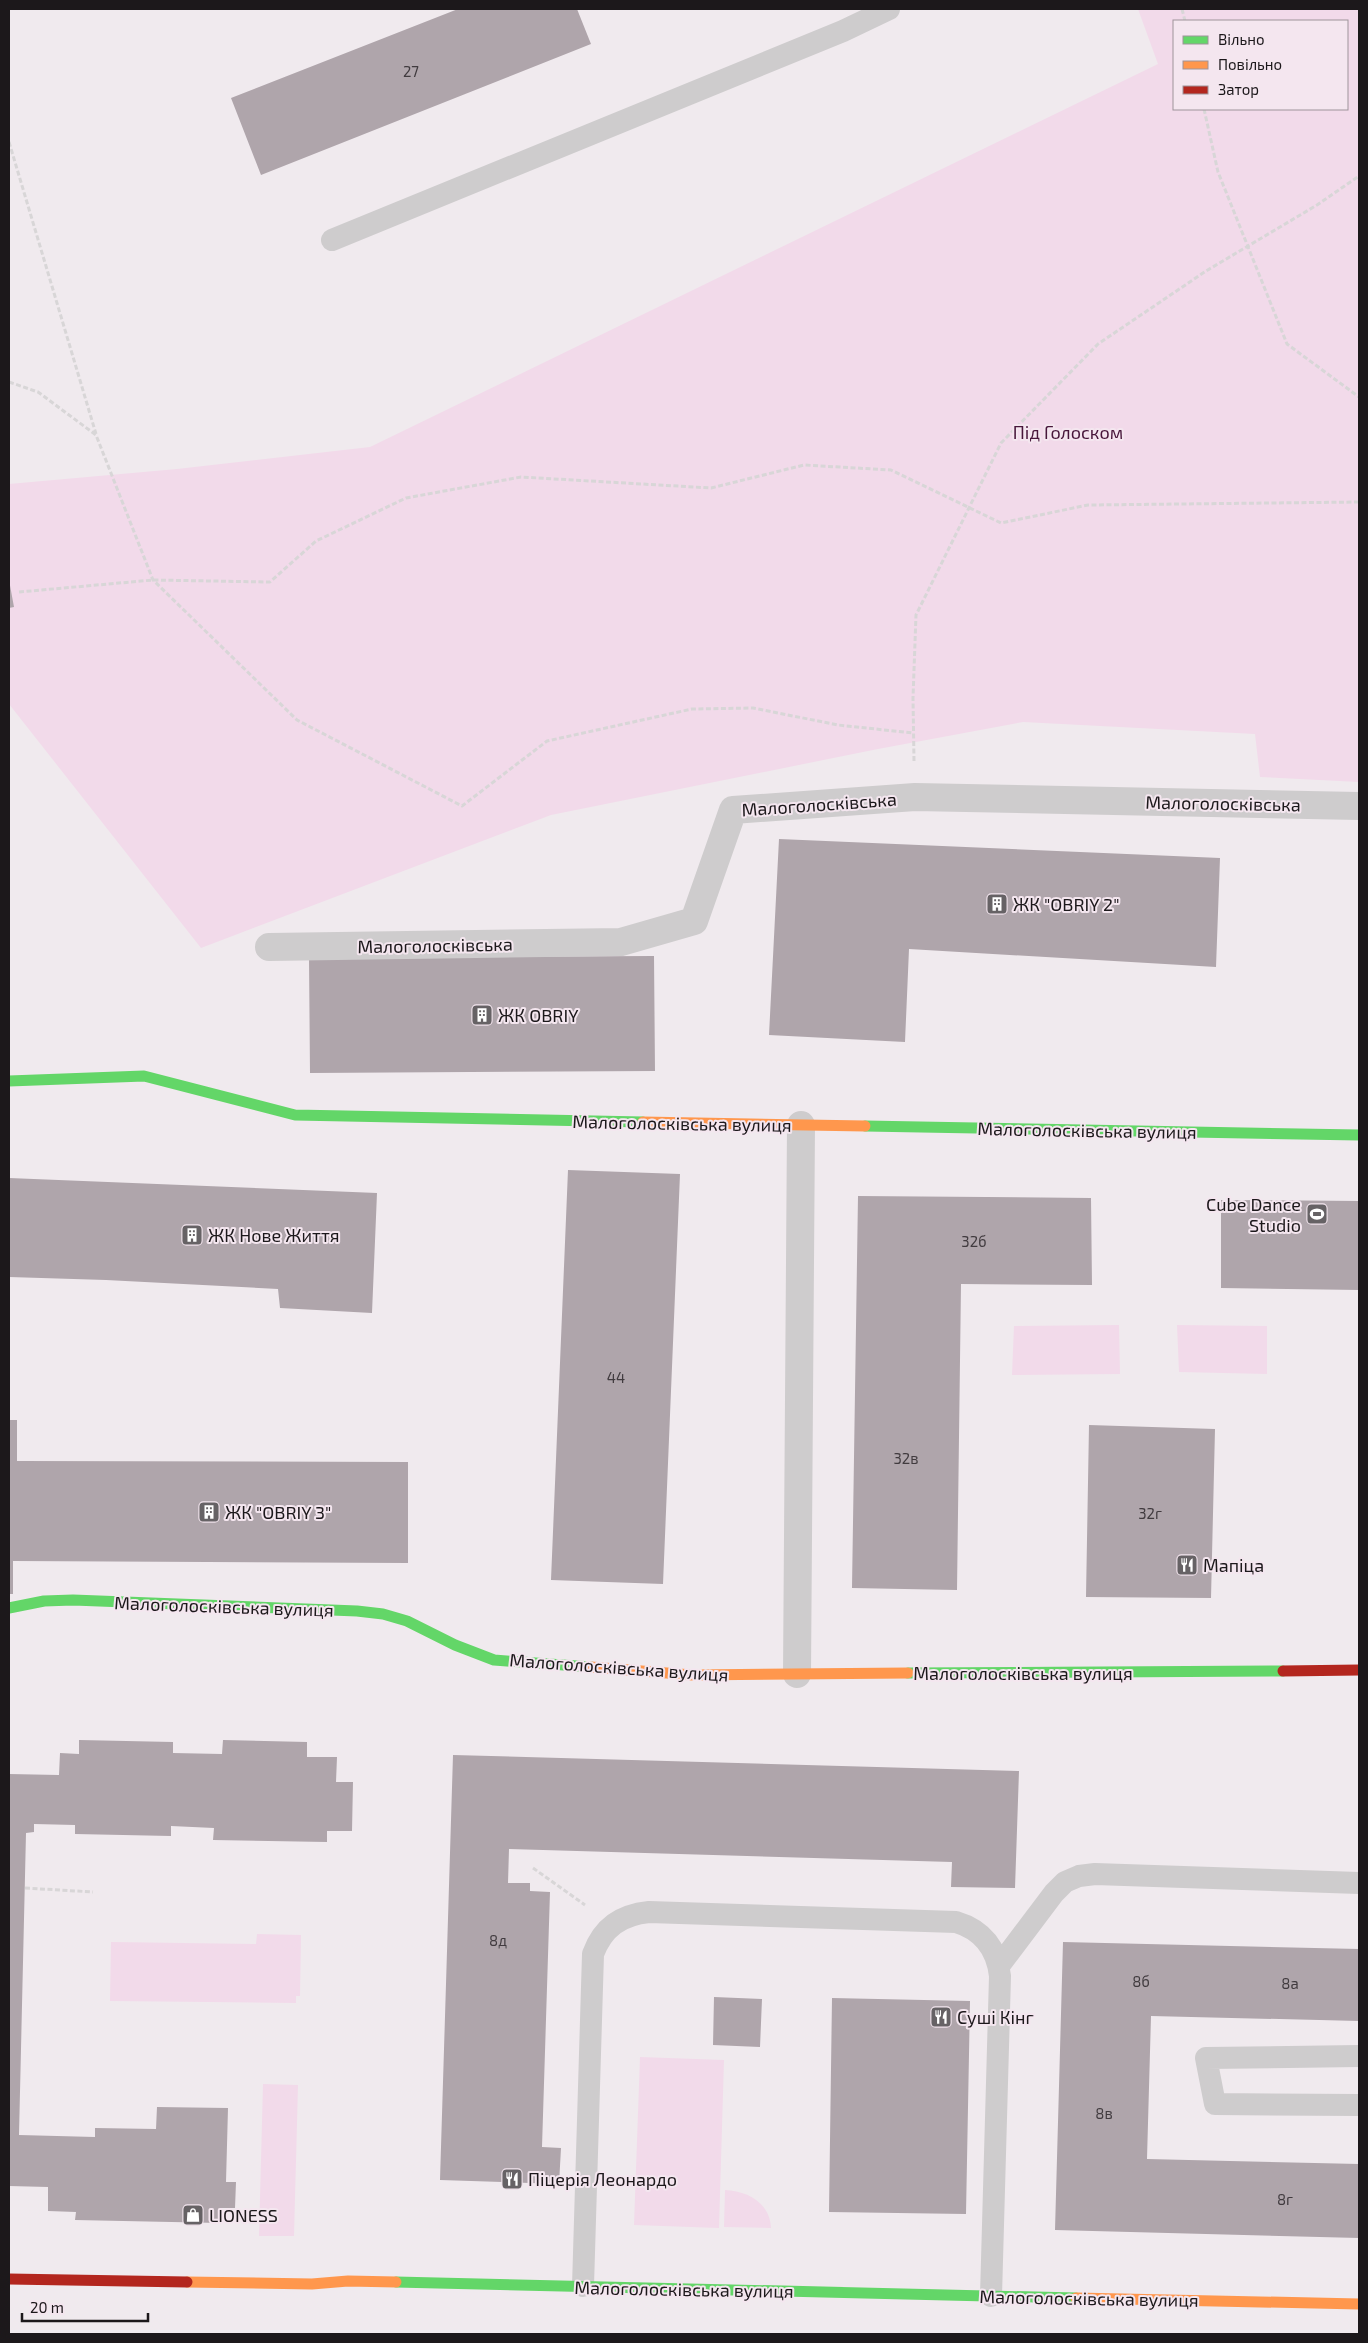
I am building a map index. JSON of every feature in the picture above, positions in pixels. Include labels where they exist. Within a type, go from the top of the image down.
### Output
[{"type":"street","name":"Малоголосківська","points":[[269,947],[621,942],[694,921],[733,810],[915,797],[1359,806]]},
{"type":"street","name":"Малоголосківська вулиця","points":[[9,1080],[144,1076],[295,1115],[1359,1136]]},
{"type":"street","points":[[797,1674],[801,1125]]},
{"type":"street","name":"Малоголосківська вулиця","points":[[9,1608],[44,1601],[73,1600],[357,1611],[383,1614],[407,1621],[454,1645],[494,1660],[692,1675],[1359,1670]]},
{"type":"street","name":"Малоголосківська вулиця","points":[[9,2279],[312,2284],[348,2281],[1359,2304]]},
{"type":"lane","points":[[332,240],[843,30],[889,9]]},
{"type":"lane","points":[[998,1966],[1054,1893],[1065,1882],[1079,1876],[1095,1874],[1359,1883]]},
{"type":"lane","points":[[583,2286],[593,1954],[602,1935],[612,1924],[628,1916],[649,1912],[956,1922],[966,1925],[984,1937],[993,1950],[998,1966],[991,2296]]},
{"type":"lane","points":[[1359,2056],[1206,2058],[1215,2104],[1359,2105]]},
{"type":"path","points":[[1204,110],[1218,172],[1287,344],[1359,397]]},
{"type":"path","points":[[9,142],[96,435],[153,580],[297,720],[462,806],[547,741],[692,709],[753,708],[838,725],[914,733]]},
{"type":"path","points":[[915,797],[916,615],[1001,442],[1098,344],[1206,271],[1317,204],[1359,176]]},
{"type":"path","points":[[9,382],[38,392],[96,435]]},
{"type":"path","points":[[19,592],[153,580],[270,582],[316,541],[406,498],[520,478],[711,488],[804,465],[891,470],[1001,523],[1088,505],[1359,502]]},
{"type":"path","points":[[533,1868],[612,1924]]},
{"type":"path","points":[[25,1888],[92,1892]]},
{"type":"green space","name":"Під Голоском","points":[[1138,9],[1359,9],[1359,782],[1260,777],[1255,734],[1023,722],[878,749],[551,815],[201,948],[9,704],[9,484],[177,469],[370,447],[1158,64]]},
{"type":"green space","points":[[1119,1325],[1120,1374],[1012,1375],[1014,1326]]},
{"type":"green space","points":[[1177,1325],[1267,1326],[1267,1374],[1179,1372]]},
{"type":"green space","points":[[257,1934],[301,1935],[300,1996],[296,1996],[296,2003],[110,2001],[111,1942],[256,1944]]},
{"type":"green space","points":[[640,2057],[724,2060],[719,2228],[634,2225]]},
{"type":"green space","points":[[263,2084],[298,2085],[294,2236],[259,2236]]},
{"type":"green space","points":[[725,2190],[742,2193],[756,2200],[767,2212],[771,2228],[724,2227]]},
{"type":"building","points":[[458,9],[577,9],[591,44],[261,175],[231,98]]},
{"type":"building","points":[[9,580],[14,607],[9,608]]},
{"type":"building","name":"ЖК \"OBRIY 2\"","points":[[779,839],[1220,858],[1216,967],[909,949],[905,1042],[769,1035]]},
{"type":"building","name":"ЖК OBRIY","points":[[654,956],[655,1071],[310,1073],[309,958]]},
{"type":"building","points":[[568,1170],[680,1174],[663,1584],[551,1580]]},
{"type":"building","name":"ЖК Нове Життя","points":[[9,1178],[377,1193],[372,1313],[280,1308],[278,1289],[9,1277]]},
{"type":"building","points":[[858,1196],[1091,1198],[1092,1285],[961,1284],[957,1590],[852,1588]]},
{"type":"building","points":[[1221,1200],[1359,1201],[1359,1290],[1221,1288]]},
{"type":"building","name":"ЖК \"OBRIY 3\"","points":[[9,1420],[17,1420],[17,1461],[408,1462],[408,1563],[13,1561],[13,1594],[9,1594]]},
{"type":"building","points":[[1089,1425],[1215,1429],[1211,1598],[1086,1597]]},
{"type":"building","points":[[79,1740],[173,1742],[173,1753],[222,1754],[223,1740],[307,1742],[307,1757],[337,1757],[336,1782],[353,1782],[352,1831],[327,1831],[327,1842],[213,1840],[214,1828],[171,1826],[171,1836],[75,1834],[75,1825],[34,1824],[34,1832],[26,1833],[19,2135],[95,2137],[95,2128],[156,2129],[157,2107],[228,2108],[226,2182],[236,2182],[235,2208],[220,2208],[220,2223],[75,2220],[76,2212],[48,2211],[48,2187],[9,2186],[9,1774],[59,1775],[60,1753],[79,1754]]},
{"type":"building","points":[[453,1755],[1019,1771],[1015,1888],[951,1887],[952,1862],[509,1849],[508,1883],[530,1883],[530,1891],[550,1892],[542,2147],[561,2148],[559,2184],[440,2180]]},
{"type":"building","points":[[1063,1942],[1359,1949],[1359,2021],[1151,2016],[1147,2159],[1359,2164],[1359,2238],[1055,2230]]},
{"type":"building","points":[[714,1997],[762,1999],[760,2047],[713,2045]]},
{"type":"building","points":[[832,1998],[970,2001],[966,2214],[829,2212]]},
{"type":"traffic: fast","points":[[9,1081],[144,1076],[295,1115],[643,1122]]},
{"type":"traffic: fast","points":[[865,1126],[1359,1135]]},
{"type":"traffic: fast","points":[[9,1608],[44,1601],[73,1600],[357,1611],[383,1614],[407,1621],[455,1645],[494,1660],[591,1667]]},
{"type":"traffic: fast","points":[[908,1673],[1283,1671]]},
{"type":"traffic: fast","points":[[396,2282],[1076,2298]]},
{"type":"traffic: slow","points":[[643,1122],[865,1126]]},
{"type":"traffic: slow","points":[[591,1667],[692,1675],[908,1673]]},
{"type":"traffic: slow","points":[[187,2282],[312,2284],[348,2281],[396,2282]]},
{"type":"traffic: slow","points":[[1076,2298],[1359,2304]]},
{"type":"traffic: jam","points":[[1283,1671],[1359,1670]]},
{"type":"traffic: jam","points":[[9,2279],[187,2282]]},
{"type":"place","name":"ЖК \"OBRIY 2\"","points":[[997,904]]},
{"type":"place","name":"ЖК OBRIY","points":[[482,1015]]},
{"type":"place","name":"Cube Dance Studio","points":[[1317,1214]]},
{"type":"place","name":"ЖК Нове Життя","points":[[192,1235]]},
{"type":"place","name":"ЖК \"OBRIY 3\"","points":[[209,1512]]},
{"type":"place","name":"Мапіца","points":[[1187,1565]]},
{"type":"place","name":"Суші Кінг","points":[[941,2017]]},
{"type":"place","name":"Піцерія Леонардо","points":[[512,2179]]},
{"type":"place","name":"LIONESS","points":[[193,2215]]}]
